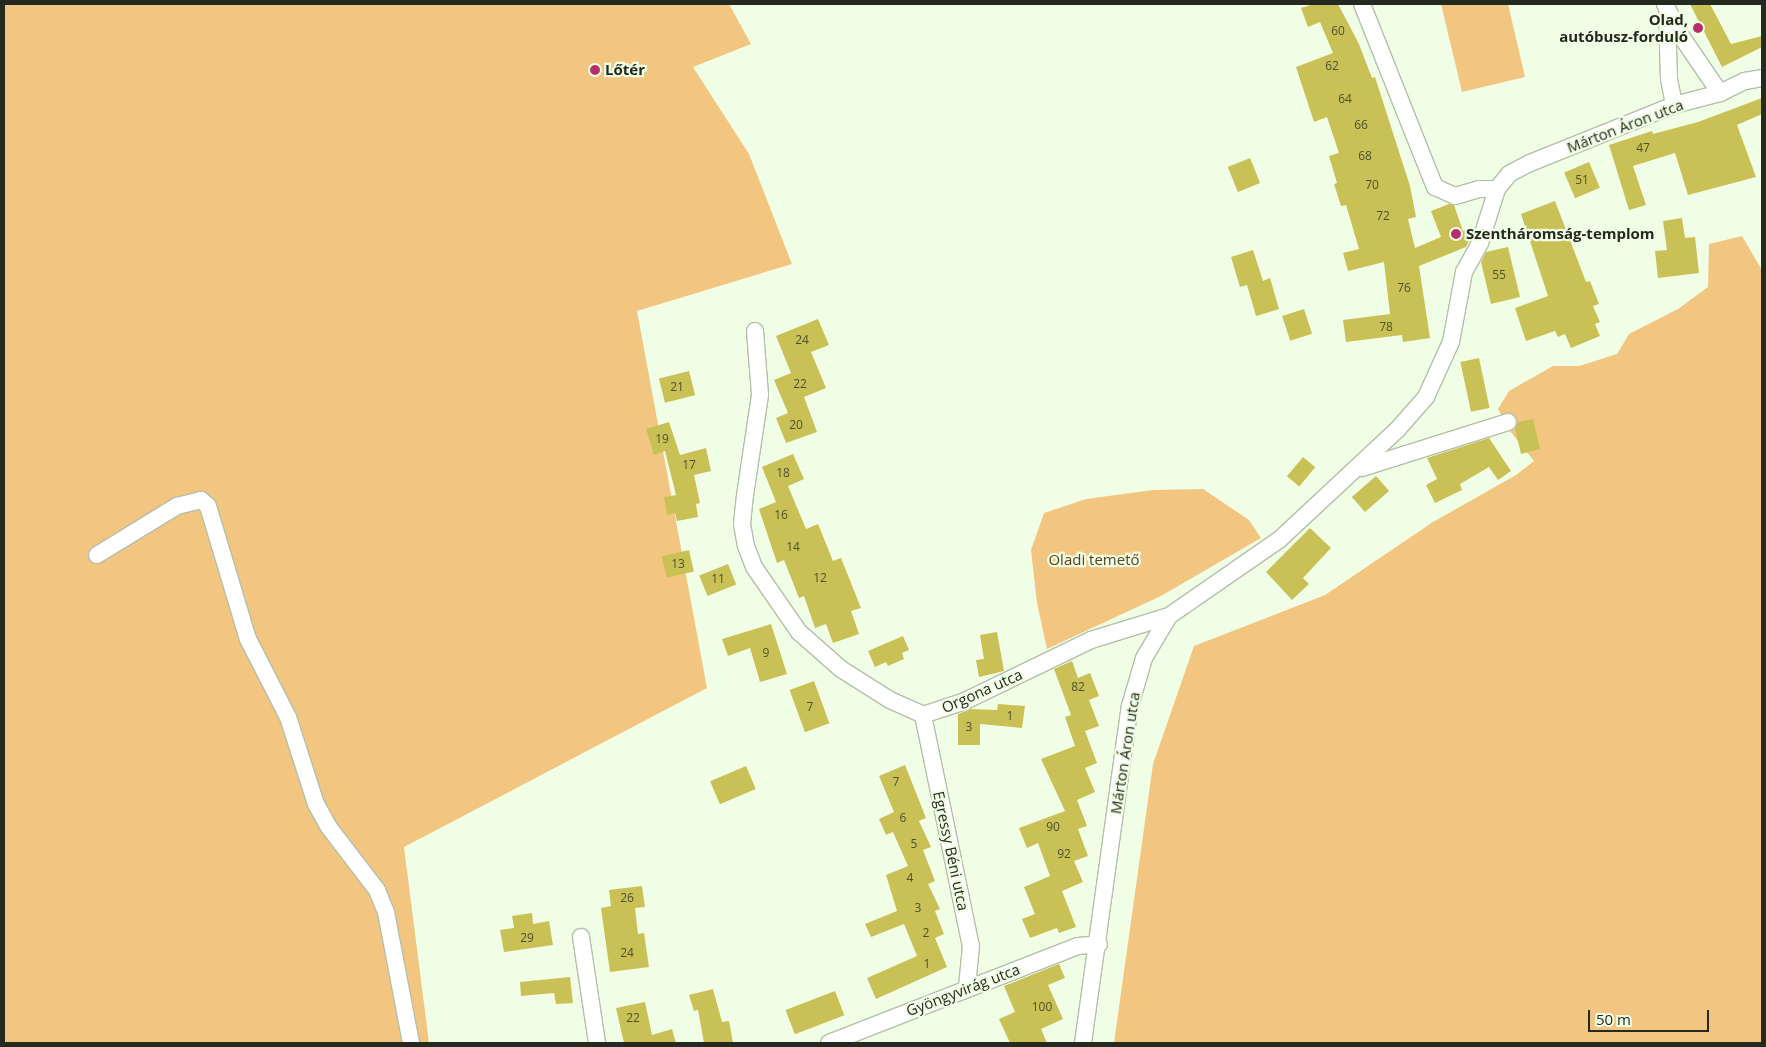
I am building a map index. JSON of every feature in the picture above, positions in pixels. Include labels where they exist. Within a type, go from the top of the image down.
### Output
[{"type":"street","points":[[1362,4],[1435,186],[1454,196],[1479,189],[1497,189]]},
{"type":"street","points":[[1665,4],[1679,33],[1720,93]]},
{"type":"street","points":[[1665,4],[1669,79],[1674,105]]},
{"type":"street","name":"Márton Áron utca","points":[[1083,1043],[1099,944],[1130,706],[1144,658],[1169,616],[1280,539],[1355,470],[1426,397],[1438,375],[1451,342],[1464,272],[1480,243],[1497,189],[1510,174],[1530,163],[1674,105],[1720,93],[1745,81],[1762,78]]},
{"type":"street","name":"Orgona utca","points":[[755,331],[760,395],[742,524],[746,546],[754,566],[799,632],[842,669],[890,700],[923,715],[966,701],[1091,640],[1169,616]]},
{"type":"street","name":"Márton Áron utca","points":[[1355,470],[1508,422]]},
{"type":"street","points":[[97,555],[177,506],[201,500],[208,506],[248,639],[288,717],[316,804],[328,826],[376,890],[386,912],[411,1043]]},
{"type":"street","name":"Egressy Béni utca","points":[[923,715],[971,946],[968,987]]},
{"type":"street","points":[[581,937],[597,1043]]},
{"type":"street","name":"Gyöngyvirág utca","points":[[829,1043],[968,987],[1078,946],[1099,944]]},
{"type":"green space","points":[[4,4],[729,4],[751,44],[693,67],[749,154],[792,264],[637,311],[707,688],[404,847],[429,1043],[4,1043]]},
{"type":"green space","points":[[1441,4],[1508,4],[1525,77],[1462,92]]},
{"type":"green space","points":[[1742,236],[1762,270],[1762,1043],[1114,1043],[1153,764],[1194,646],[1325,595],[1433,522],[1516,475],[1534,461],[1510,431],[1498,409],[1509,391],[1553,366],[1579,366],[1617,354],[1629,334],[1678,309],[1708,287],[1709,244]]},
{"type":"green space","name":"Oladi temető","points":[[1203,489],[1249,520],[1261,538],[1161,596],[1047,649],[1037,603],[1031,550],[1044,513],[1086,499],[1153,490]]},
{"type":"building","points":[[1314,4],[1338,4],[1359,44],[1372,78],[1375,77],[1410,186],[1416,217],[1408,219],[1415,248],[1441,237],[1431,211],[1449,204],[1454,205],[1463,231],[1469,228],[1472,235],[1466,247],[1419,266],[1430,338],[1403,342],[1402,335],[1346,342],[1343,320],[1390,314],[1384,262],[1348,271],[1343,253],[1359,249],[1346,205],[1341,206],[1334,184],[1337,183],[1329,156],[1339,153],[1327,117],[1314,122],[1296,67],[1333,53],[1320,22],[1308,27],[1301,8]]},
{"type":"building","points":[[1690,4],[1710,4],[1731,44],[1762,36],[1762,47],[1722,67]]},
{"type":"building","points":[[1762,98],[1762,114],[1737,125],[1756,177],[1688,195],[1675,153],[1633,166],[1646,205],[1629,210],[1609,145],[1652,131],[1653,134],[1698,122]]},
{"type":"building","points":[[1250,158],[1260,183],[1238,192],[1228,167]]},
{"type":"building","points":[[1589,162],[1600,188],[1575,198],[1564,173]]},
{"type":"building","points":[[1555,201],[1586,282],[1590,281],[1599,304],[1593,306],[1600,322],[1595,324],[1600,336],[1571,348],[1565,334],[1558,337],[1555,331],[1526,341],[1515,308],[1548,296],[1521,214]]},
{"type":"building","points":[[1682,218],[1685,238],[1695,237],[1699,273],[1658,278],[1655,251],[1667,250],[1663,221]]},
{"type":"building","points":[[1508,247],[1520,297],[1491,304],[1481,262],[1486,252]]},
{"type":"building","points":[[1253,250],[1263,281],[1270,278],[1279,309],[1256,316],[1247,285],[1240,287],[1231,257]]},
{"type":"building","points":[[1304,309],[1312,334],[1290,341],[1282,316]]},
{"type":"building","points":[[818,319],[829,345],[811,352],[826,388],[804,397],[817,432],[786,443],[776,418],[788,413],[774,380],[791,373],[776,336]]},
{"type":"building","points":[[1479,358],[1490,408],[1471,412],[1460,362]]},
{"type":"building","points":[[689,371],[695,395],[665,403],[659,378]]},
{"type":"building","points":[[1533,419],[1540,449],[1521,454],[1515,429],[1518,422]]},
{"type":"building","points":[[669,422],[680,455],[706,448],[711,471],[694,475],[700,503],[696,504],[698,517],[677,521],[675,513],[667,515],[664,497],[676,495],[665,451],[654,455],[646,429]]},
{"type":"building","points":[[1489,438],[1511,471],[1498,480],[1489,467],[1460,484],[1462,490],[1435,503],[1426,485],[1437,479],[1427,458]]},
{"type":"building","points":[[793,454],[804,479],[788,486],[806,529],[818,524],[833,561],[841,558],[861,608],[851,611],[859,634],[833,643],[826,624],[815,628],[804,596],[799,598],[784,560],[777,563],[759,509],[776,502],[762,467]]},
{"type":"building","points":[[1303,457],[1315,467],[1299,486],[1287,476]]},
{"type":"building","points":[[1376,476],[1389,491],[1365,512],[1352,497]]},
{"type":"building","points":[[1310,528],[1331,548],[1303,578],[1309,584],[1292,600],[1266,572]]},
{"type":"building","points":[[689,550],[694,571],[667,578],[662,556]]},
{"type":"building","points":[[728,564],[736,584],[707,596],[699,576]]},
{"type":"building","points":[[771,624],[787,674],[760,682],[750,648],[728,656],[722,639]]},
{"type":"building","points":[[997,632],[1004,671],[979,677],[976,660],[984,659],[980,635]]},
{"type":"building","points":[[903,636],[909,650],[902,653],[904,659],[888,666],[886,662],[875,667],[868,651]]},
{"type":"building","points":[[1072,661],[1078,678],[1090,673],[1099,696],[1089,700],[1099,726],[1085,731],[1097,763],[1085,768],[1095,792],[1077,800],[1087,826],[1078,829],[1088,856],[1074,861],[1083,882],[1062,891],[1076,927],[1059,933],[1057,928],[1030,938],[1022,919],[1035,914],[1024,887],[1050,876],[1038,843],[1027,848],[1019,828],[1065,811],[1041,759],[1075,746],[1065,717],[1071,715],[1054,669]]},
{"type":"building","points":[[814,681],[829,723],[805,732],[790,690]]},
{"type":"building","points":[[998,704],[1025,706],[1022,728],[980,724],[980,745],[958,745],[958,714],[971,709],[997,710]]},
{"type":"building","points":[[905,765],[926,818],[919,821],[931,847],[923,850],[935,881],[928,884],[940,909],[935,911],[944,934],[935,938],[947,967],[876,999],[867,978],[917,956],[904,924],[871,937],[865,924],[897,911],[886,875],[908,866],[893,832],[886,835],[879,819],[894,812],[879,776]]},
{"type":"building","points":[[746,766],[756,789],[720,804],[710,781]]},
{"type":"building","points":[[642,886],[645,907],[635,908],[638,934],[644,933],[649,967],[610,972],[601,908],[611,906],[609,890]]},
{"type":"building","points":[[532,913],[533,924],[549,921],[553,945],[504,952],[500,930],[514,928],[512,916]]},
{"type":"building","points":[[1059,964],[1065,978],[1048,985],[1063,1019],[1041,1029],[1047,1043],[1010,1043],[999,1019],[1015,1012],[1004,986]]},
{"type":"building","points":[[570,977],[573,1003],[556,1004],[554,993],[521,996],[520,982]]},
{"type":"building","points":[[713,989],[722,1022],[729,1021],[733,1043],[704,1043],[698,1010],[694,1011],[689,995]]},
{"type":"building","points":[[835,991],[844,1015],[795,1034],[786,1010]]},
{"type":"building","points":[[645,1002],[652,1035],[672,1029],[676,1043],[624,1043],[616,1008]]},
{"type":"place","name":"Olad, autóbusz-forduló","points":[[1698,28]]},
{"type":"place","name":"Lőtér","points":[[595,70]]},
{"type":"place","name":"Szentháromság-templom","points":[[1456,234]]}]
